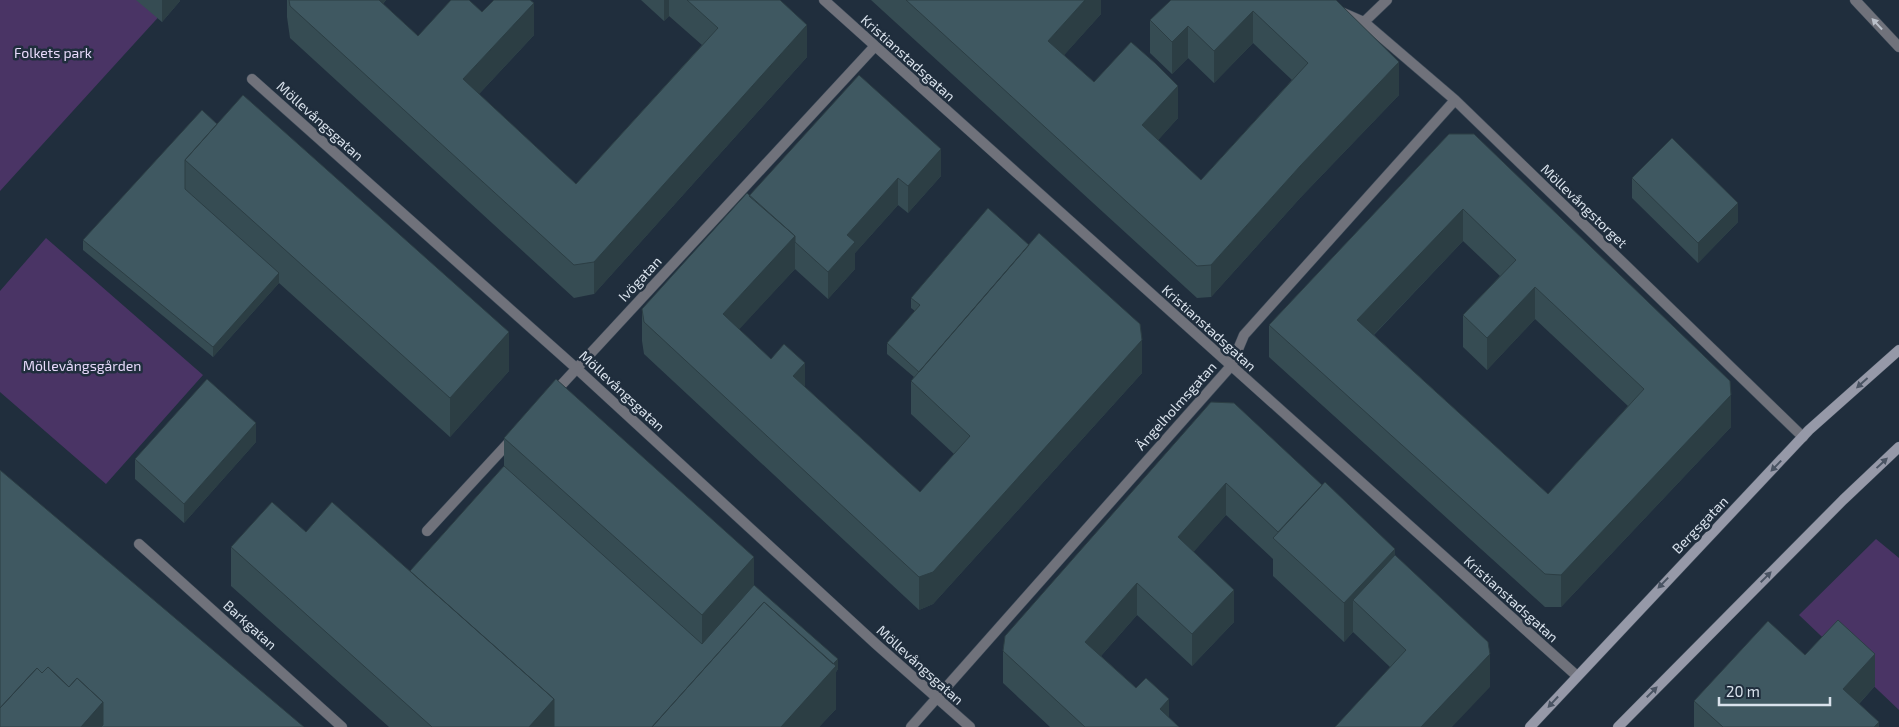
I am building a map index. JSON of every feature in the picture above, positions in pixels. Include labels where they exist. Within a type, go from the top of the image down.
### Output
[{"type":"street","name":"Kristianstadsgatan","points":[[824,0],[1577,676]]},
{"type":"street","name":"Möllevångstorget","points":[[1320,0],[1325,5],[1364,22],[1455,100],[1803,437]]},
{"type":"street","points":[[1364,22],[1388,0]]},
{"type":"street","points":[[1855,0],[1899,47]]},
{"type":"street","name":"Ivögatan","points":[[544,404],[875,46]]},
{"type":"street","name":"Möllevångsgatan","points":[[252,79],[576,368],[970,727]]},
{"type":"street","name":"Ängelholmsgatan","points":[[911,727],[1230,366],[1244,335],[1455,100]]},
{"type":"street","name":"Bergsgatan","points":[[1530,727],[1803,437],[1899,350]]},
{"type":"street","points":[[427,531],[518,432]]},
{"type":"street","points":[[1618,727],[1843,500],[1899,447]]},
{"type":"street","name":"Barkgatan","points":[[139,544],[342,727]]},
{"type":"green space","name":"Folkets park","points":[[0,0],[174,0],[0,191]]},
{"type":"green space","name":"Möllevångsgården","points":[[46,238],[203,375],[106,484],[0,392],[0,291]]},
{"type":"green space","points":[[1876,539],[1899,558],[1899,710],[1799,615]]},
{"type":"building","points":[[289,0],[379,0],[418,36],[451,0],[469,0],[482,12],[494,0],[530,0],[534,3],[463,79],[576,184],[718,28],[687,0],[780,0],[807,25],[594,262],[574,265],[290,6]]},
{"type":"building","points":[[906,0],[1085,0],[1048,41],[1094,82],[1131,42],[1155,63],[1178,86],[1142,125],[1201,180],[1308,63],[1253,11],[1214,51],[1188,26],[1172,42],[1150,20],[1171,0],[1336,0],[1399,62],[1301,165],[1211,265],[1197,266]]},
{"type":"building","points":[[859,75],[941,149],[908,186],[898,178],[847,235],[855,242],[828,272],[795,242],[795,236],[749,196]]},
{"type":"building","points":[[243,95],[509,332],[450,398],[185,160]]},
{"type":"building","points":[[202,110],[217,124],[185,160],[185,189],[279,273],[213,347],[83,240]]},
{"type":"building","points":[[1449,134],[1474,134],[1730,381],[1731,395],[1561,575],[1545,574],[1269,325]],"holes":[[[1463,209],[1516,260],[1463,315],[1487,338],[1535,287],[1644,389],[1548,494],[1357,320]]]},
{"type":"building","points":[[1672,138],[1738,203],[1698,243],[1632,178]]},
{"type":"building","points":[[747,193],[795,236],[723,314],[771,359],[784,344],[805,363],[793,376],[920,492],[970,436],[911,381],[1039,233],[1140,324],[1142,340],[933,572],[919,577],[644,322],[642,309]]},
{"type":"building","points":[[988,208],[1029,245],[919,372],[887,343],[920,305],[911,298]]},
{"type":"building","points":[[207,379],[256,423],[184,504],[135,459]]},
{"type":"building","points":[[556,379],[754,557],[702,615],[504,438]]},
{"type":"building","points":[[1211,402],[1234,403],[1322,485],[1278,532],[1226,483],[1178,537],[1234,590],[1192,634],[1137,583],[1085,642],[1136,688],[1146,678],[1169,699],[1160,709],[1179,727],[1085,727],[1003,651],[1005,636]]},
{"type":"building","points":[[504,466],[702,644],[754,585],[838,659],[833,664],[764,602],[652,727],[554,727],[554,699],[410,571]]},
{"type":"building","points":[[0,470],[304,727],[101,727],[103,725],[103,702],[77,678],[69,687],[48,667],[42,673],[37,668],[0,708]]},
{"type":"building","points":[[1325,482],[1395,549],[1344,603],[1273,538]]},
{"type":"building","points":[[272,502],[306,532],[332,502],[554,699],[529,727],[432,727],[231,547]]},
{"type":"building","points":[[1395,555],[1488,642],[1490,654],[1421,727],[1335,727],[1406,650],[1353,600]]},
{"type":"building","points":[[764,602],[836,666],[781,727],[652,727]]},
{"type":"building","points":[[1838,620],[1875,654],[1843,689],[1879,722],[1874,727],[1723,727],[1694,701],[1768,621],[1805,655]]},
{"type":"building","points":[[48,667],[69,687],[77,678],[103,702],[81,727],[0,727],[0,708],[37,668],[42,673]]}]
